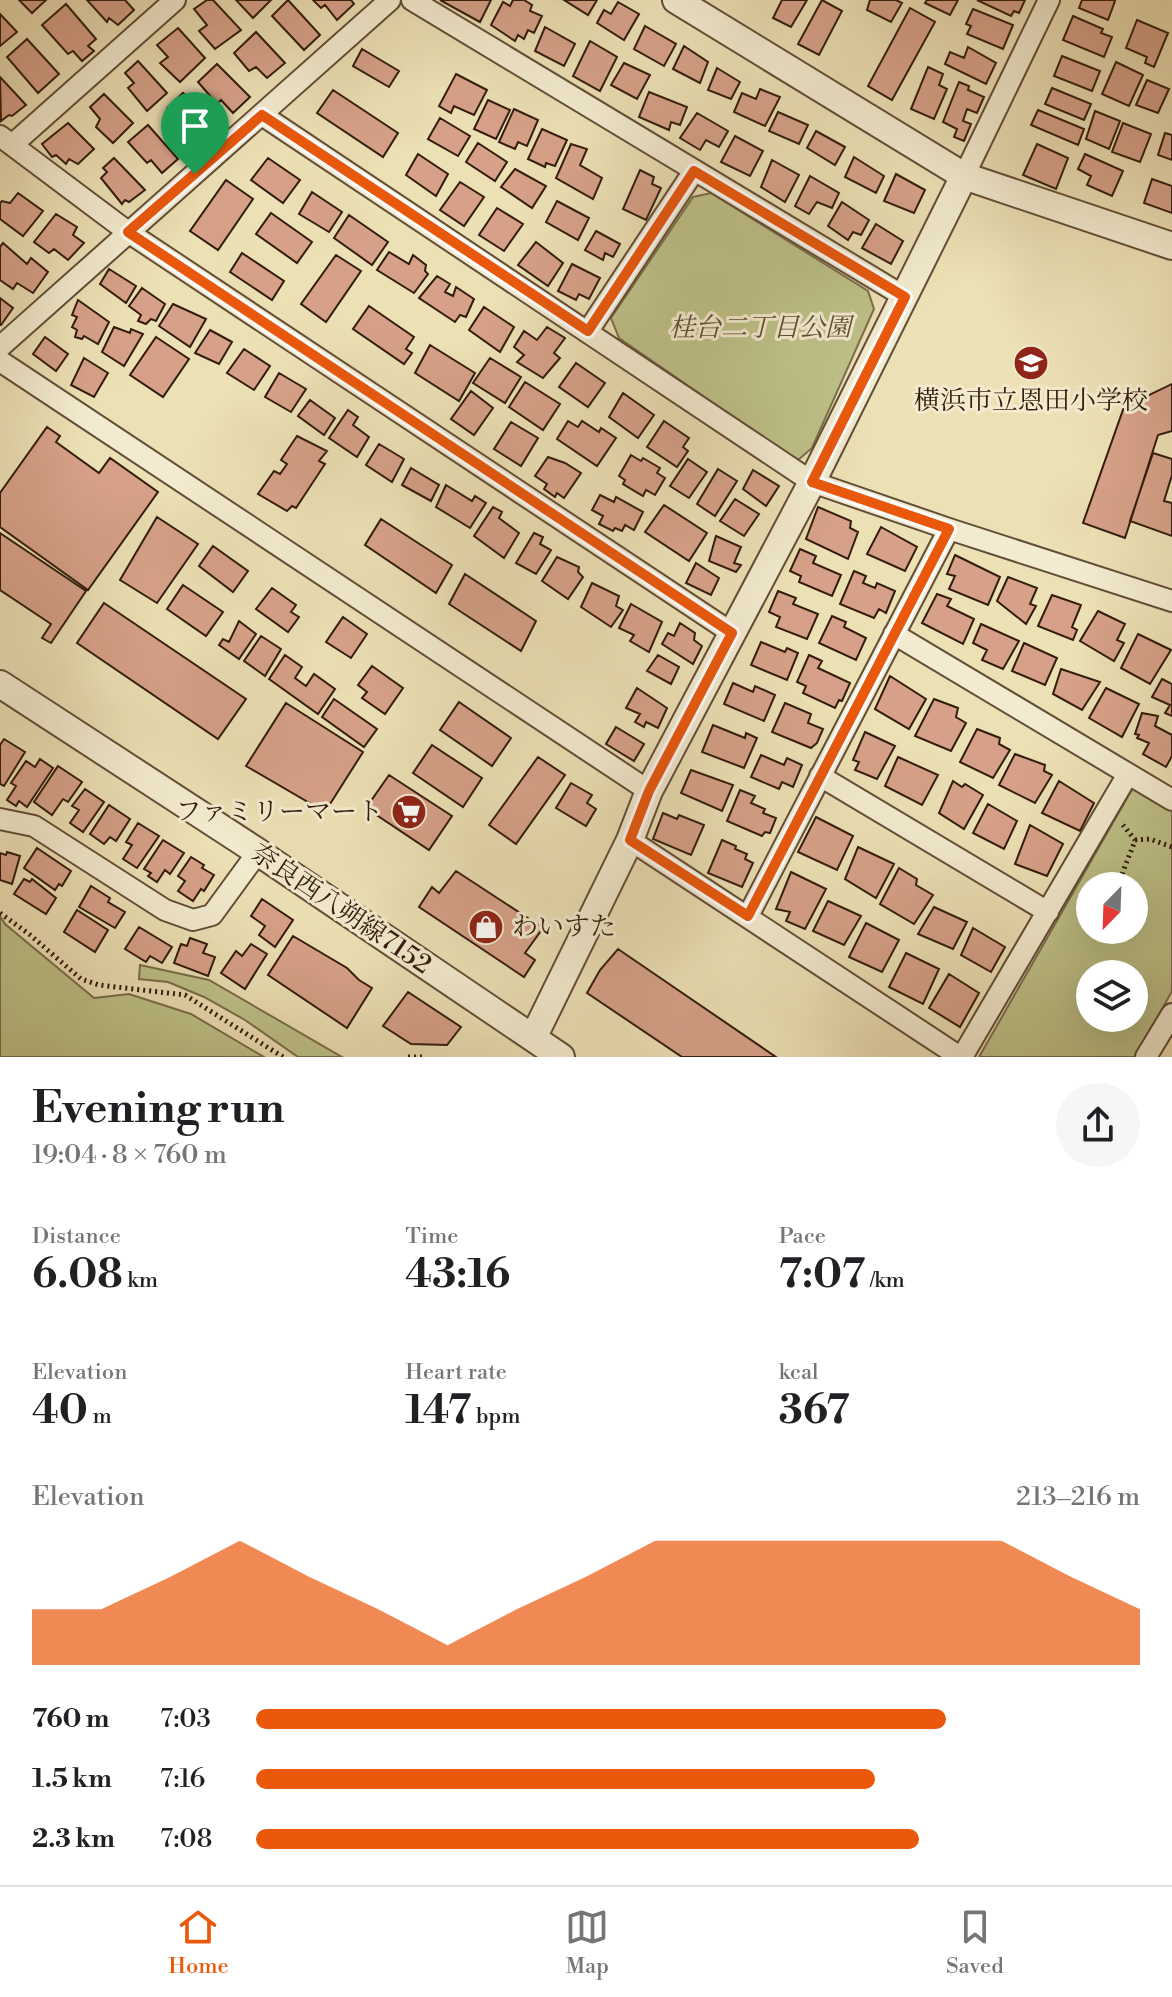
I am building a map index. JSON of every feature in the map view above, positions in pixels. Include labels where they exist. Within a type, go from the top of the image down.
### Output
[{"type":"street","points":[[175,0],[6,140],[128,232],[732,633]]},
{"type":"street","points":[[0,347],[390,0]]},
{"type":"street","points":[[412,0],[905,297]]},
{"type":"street","points":[[676,0],[964,176],[1172,246]]},
{"type":"street","points":[[533,1038],[630,840],[649,791],[812,482],[1049,0]]},
{"type":"street","points":[[262,115],[812,482],[1172,601]]},
{"type":"street","points":[[588,331],[694,171]]},
{"type":"street","points":[[0,361],[649,791]]},
{"type":"street","points":[[748,916],[949,529]]},
{"type":"street","points":[[894,634],[1172,800]]},
{"type":"street","name":"奈良西八朔線7152","points":[[0,684],[258,852],[561,1057]]},
{"type":"street","points":[[630,840],[961,1057],[1128,774]]},
{"type":"street","points":[[820,776],[1048,912]]},
{"type":"street","points":[[0,819],[34,826],[165,910],[193,920],[212,915],[258,852]]},
{"type":"street","points":[[1146,1057],[1172,1014]]},
{"type":"path","points":[[1105,814],[1124,826],[1135,840]]},
{"type":"path","points":[[1135,840],[1150,839],[1172,847]]},
{"type":"path","points":[[1122,872],[1135,840]]},
{"type":"path","points":[[0,913],[81,979],[99,985],[185,995],[283,1057]]},
{"type":"path","points":[[410,1056],[425,1057]]},
{"type":"green space","name":"桂台二丁目公園","points":[[711,193],[868,291],[874,309],[812,448],[797,461],[619,338],[611,318],[693,197]]},
{"type":"green space","points":[[1134,786],[1172,808],[1172,991],[1136,1057],[979,1057],[1076,887],[1076,944],[1148,944],[1148,872],[1085,872]]},
{"type":"green space","points":[[0,916],[5,924],[94,998],[129,994],[191,1014],[264,1057],[0,1057]]},
{"type":"green space","points":[[140,965],[209,980],[342,1057],[298,1057],[245,1020],[204,997],[168,982],[139,979]]},
{"type":"building","points":[[19,0],[46,0],[32,13]]},
{"type":"building","points":[[87,0],[125,0],[134,10],[118,25],[109,18],[107,22]]},
{"type":"building","points":[[207,0],[213,0],[241,30],[215,49],[199,31],[207,25],[194,9]]},
{"type":"building","points":[[236,0],[271,0],[253,18]]},
{"type":"building","points":[[288,0],[320,35],[304,50],[272,16]]},
{"type":"building","points":[[313,0],[351,0],[354,4],[337,20],[325,5],[321,8]]},
{"type":"building","points":[[440,0],[491,0],[480,22]]},
{"type":"building","points":[[513,0],[524,0],[532,5],[530,11],[542,16],[534,33],[528,30],[524,39],[518,35],[515,41],[491,25],[503,2],[510,6]]},
{"type":"building","points":[[564,0],[597,0],[588,15]]},
{"type":"building","points":[[782,0],[807,0],[791,27],[773,18]]},
{"type":"building","points":[[822,0],[842,11],[819,55],[798,44]]},
{"type":"building","points":[[870,0],[896,0],[902,3],[891,22],[867,10]]},
{"type":"building","points":[[927,0],[958,0],[950,15],[925,3]]},
{"type":"building","points":[[977,0],[1025,0],[1019,13],[1014,11],[1011,16]]},
{"type":"building","points":[[1082,0],[1115,1],[1108,20],[1079,8]]},
{"type":"building","points":[[618,2],[639,14],[624,40],[597,23],[604,10],[611,14]]},
{"type":"building","points":[[66,4],[96,39],[88,46],[94,51],[82,61],[73,51],[68,54],[42,25]]},
{"type":"building","points":[[910,8],[935,22],[892,100],[868,86]]},
{"type":"building","points":[[973,9],[1013,25],[1003,49],[967,34],[971,26],[966,24]]},
{"type":"building","points":[[0,14],[17,32],[0,46]]},
{"type":"building","points":[[1073,16],[1103,29],[1101,33],[1112,37],[1104,57],[1063,40]]},
{"type":"building","points":[[1137,20],[1168,33],[1154,67],[1145,63],[1147,57],[1126,48]]},
{"type":"building","points":[[645,26],[676,44],[664,66],[634,49]]},
{"type":"building","points":[[545,27],[575,44],[564,66],[535,51]]},
{"type":"building","points":[[178,28],[205,58],[180,82],[160,63],[168,57],[157,45]]},
{"type":"building","points":[[256,32],[285,63],[267,78],[256,67],[249,71],[234,53]]},
{"type":"building","points":[[27,39],[59,74],[38,93],[7,57]]},
{"type":"building","points":[[590,41],[617,57],[600,91],[573,76]]},
{"type":"building","points":[[684,46],[708,62],[700,83],[673,69]]},
{"type":"building","points":[[968,47],[996,63],[986,84],[945,64],[950,52],[964,58]]},
{"type":"building","points":[[362,49],[399,71],[389,87],[353,66]]},
{"type":"building","points":[[1062,56],[1100,71],[1092,91],[1054,76]]},
{"type":"building","points":[[138,61],[167,93],[147,111],[128,88],[134,83],[125,73]]},
{"type":"building","points":[[1116,62],[1143,75],[1129,106],[1102,94]]},
{"type":"building","points":[[624,63],[650,75],[637,99],[611,85]]},
{"type":"building","points":[[217,64],[250,97],[233,113],[221,100],[217,104],[198,82]]},
{"type":"building","points":[[928,67],[943,74],[939,85],[947,89],[934,119],[911,109]]},
{"type":"building","points":[[717,68],[740,82],[731,99],[708,90]]},
{"type":"building","points":[[456,74],[487,90],[474,115],[454,106],[451,113],[439,106]]},
{"type":"building","points":[[0,77],[26,105],[1,121]]},
{"type":"building","points":[[1147,80],[1169,89],[1158,113],[1136,105]]},
{"type":"building","points":[[959,82],[984,97],[977,113],[967,109],[963,121],[971,124],[964,141],[954,137],[957,129],[943,122]]},
{"type":"building","points":[[1052,88],[1091,104],[1084,120],[1045,104]]},
{"type":"building","points":[[760,89],[780,97],[765,126],[734,112],[742,93],[756,99]]},
{"type":"building","points":[[333,90],[398,133],[383,157],[317,113]]},
{"type":"building","points":[[649,92],[687,107],[680,125],[671,122],[669,130],[639,117]]},
{"type":"building","points":[[183,93],[215,127],[199,142],[167,108]]},
{"type":"building","points":[[104,94],[133,123],[113,143],[96,127],[100,119],[90,107]]},
{"type":"building","points":[[488,100],[510,110],[496,139],[474,129]]},
{"type":"building","points":[[514,109],[538,120],[527,146],[518,142],[515,149],[499,142]]},
{"type":"building","points":[[1038,110],[1084,129],[1078,145],[1031,125]]},
{"type":"building","points":[[1095,111],[1120,121],[1109,149],[1086,139]]},
{"type":"building","points":[[778,112],[808,125],[799,144],[769,131]]},
{"type":"building","points":[[697,113],[728,131],[719,147],[706,140],[700,150],[680,138]]},
{"type":"building","points":[[440,118],[470,136],[458,156],[428,139]]},
{"type":"building","points":[[68,123],[94,149],[78,164],[69,159],[66,164],[56,155],[52,157],[42,144]]},
{"type":"building","points":[[1123,123],[1151,134],[1140,162],[1112,152]]},
{"type":"building","points":[[148,125],[178,159],[162,173],[151,160],[147,163],[128,142]]},
{"type":"building","points":[[542,129],[567,140],[555,166],[546,163],[545,167],[528,159]]},
{"type":"building","points":[[816,131],[845,147],[835,165],[807,148]]},
{"type":"building","points":[[1165,133],[1172,135],[1172,160],[1158,155]]},
{"type":"building","points":[[735,136],[763,151],[750,176],[721,162]]},
{"type":"building","points":[[478,143],[507,162],[495,181],[466,162]]},
{"type":"building","points":[[571,144],[587,149],[580,165],[602,178],[593,199],[556,178]]},
{"type":"building","points":[[1037,144],[1068,158],[1056,189],[1023,175]]},
{"type":"building","points":[[418,154],[448,174],[436,196],[406,175]]},
{"type":"building","points":[[1085,154],[1123,171],[1112,196],[1087,185],[1091,176],[1078,169]]},
{"type":"building","points":[[854,157],[884,176],[876,193],[845,177]]},
{"type":"building","points":[[114,158],[145,190],[122,204],[101,178],[107,172],[103,168]]},
{"type":"building","points":[[268,158],[300,180],[283,203],[251,180]]},
{"type":"building","points":[[772,160],[799,175],[785,202],[761,187]]},
{"type":"building","points":[[515,169],[546,186],[532,208],[501,187]]},
{"type":"building","points":[[640,170],[654,177],[652,184],[661,188],[646,220],[623,209]]},
{"type":"building","points":[[896,174],[925,190],[914,213],[884,201]]},
{"type":"building","points":[[810,176],[839,193],[832,208],[817,202],[809,214],[795,206]]},
{"type":"building","points":[[1152,179],[1172,186],[1172,213],[1144,203]]},
{"type":"building","points":[[226,180],[253,199],[218,250],[190,231]]},
{"type":"building","points":[[460,182],[484,197],[464,226],[440,210]]},
{"type":"building","points":[[312,192],[342,212],[329,232],[299,214]]},
{"type":"building","points":[[18,193],[43,211],[23,236],[0,219],[0,203],[10,203]]},
{"type":"building","points":[[557,201],[589,218],[578,240],[546,222]]},
{"type":"building","points":[[842,202],[869,220],[861,235],[853,232],[848,240],[828,226]]},
{"type":"building","points":[[497,208],[523,224],[504,251],[479,235]]},
{"type":"building","points":[[271,213],[312,242],[297,263],[256,234]]},
{"type":"building","points":[[56,214],[77,227],[73,235],[84,243],[68,260],[54,249],[49,253],[34,242]]},
{"type":"building","points":[[349,215],[388,242],[372,265],[334,238]]},
{"type":"building","points":[[876,224],[903,241],[891,264],[862,248]]},
{"type":"building","points":[[596,231],[620,244],[613,257],[605,253],[603,260],[585,250]]},
{"type":"building","points":[[536,242],[563,263],[548,286],[518,265]]},
{"type":"building","points":[[3,243],[27,264],[31,258],[48,272],[33,293],[17,283],[13,289],[0,280],[0,247]]},
{"type":"building","points":[[389,252],[409,264],[413,255],[426,265],[428,274],[414,293],[377,270]]},
{"type":"building","points":[[242,253],[284,281],[272,300],[230,272]]},
{"type":"building","points":[[336,255],[361,271],[326,322],[301,304]]},
{"type":"building","points":[[572,264],[600,278],[589,299],[579,294],[576,300],[558,291]]},
{"type":"building","points":[[109,269],[136,286],[126,303],[100,284]]},
{"type":"building","points":[[437,276],[450,284],[445,292],[453,296],[456,287],[474,299],[466,317],[460,315],[455,322],[419,298]]},
{"type":"building","points":[[142,288],[165,304],[156,321],[151,319],[146,324],[138,321],[141,315],[129,306]]},
{"type":"building","points":[[0,298],[13,308],[1,325],[0,325]]},
{"type":"building","points":[[78,300],[109,322],[98,344],[84,336],[82,339],[75,337],[77,330],[72,327],[77,317],[72,315]]},
{"type":"building","points":[[173,304],[206,319],[190,347],[159,326]]},
{"type":"building","points":[[369,306],[414,337],[406,349],[412,353],[404,364],[353,329]]},
{"type":"building","points":[[484,307],[514,327],[500,352],[469,330]]},
{"type":"building","points":[[114,327],[143,334],[124,366],[102,352]]},
{"type":"building","points":[[547,327],[565,338],[554,353],[560,358],[543,378],[517,362],[524,355],[514,347],[524,331],[537,340]]},
{"type":"building","points":[[210,330],[232,342],[219,364],[195,353]]},
{"type":"building","points":[[45,337],[68,354],[56,371],[33,354]]},
{"type":"building","points":[[156,337],[189,359],[163,397],[130,375]]},
{"type":"building","points":[[430,345],[475,373],[459,401],[415,373]]},
{"type":"building","points":[[244,349],[270,366],[254,390],[227,373]]},
{"type":"building","points":[[84,358],[108,373],[94,397],[71,385]]},
{"type":"building","points":[[490,358],[521,377],[505,403],[473,383]]},
{"type":"building","points":[[576,363],[605,383],[588,407],[559,387]]},
{"type":"building","points":[[279,373],[306,389],[291,412],[265,397]]},
{"type":"building","points":[[525,382],[560,404],[543,430],[509,407]]},
{"type":"building","points":[[1172,384],[1172,431],[1158,435],[1125,538],[1083,523],[1124,407]]},
{"type":"building","points":[[471,391],[493,408],[474,435],[451,419]]},
{"type":"building","points":[[623,393],[654,415],[638,438],[609,417]]},
{"type":"building","points":[[310,400],[335,418],[324,435],[298,416]]},
{"type":"building","points":[[348,410],[358,417],[353,425],[369,437],[357,457],[329,438]]},
{"type":"building","points":[[568,421],[578,427],[582,421],[616,438],[597,466],[557,439]]},
{"type":"building","points":[[664,421],[689,438],[683,447],[688,451],[677,467],[647,447]]},
{"type":"building","points":[[511,422],[538,438],[521,466],[494,449]]},
{"type":"building","points":[[47,427],[60,436],[56,442],[99,473],[110,458],[158,492],[88,590],[0,527],[0,493]]},
{"type":"building","points":[[297,436],[327,451],[319,461],[325,464],[296,508],[292,506],[287,511],[258,494],[274,471],[280,474],[287,464],[281,460]]},
{"type":"building","points":[[379,444],[404,459],[392,482],[366,465]]},
{"type":"building","points":[[1153,453],[1172,459],[1172,475],[1164,501],[1172,503],[1172,536],[1130,521]]},
{"type":"building","points":[[631,455],[660,468],[657,473],[665,478],[655,495],[646,490],[643,496],[623,484],[625,480],[619,476]]},
{"type":"building","points":[[548,457],[581,473],[564,498],[557,493],[555,497],[544,489],[547,484],[535,476]]},
{"type":"building","points":[[688,459],[707,472],[689,498],[670,486]]},
{"type":"building","points":[[411,468],[439,485],[431,501],[402,485]]},
{"type":"building","points":[[718,469],[737,481],[715,516],[697,504]]},
{"type":"building","points":[[753,470],[779,486],[766,506],[743,489]]},
{"type":"building","points":[[446,485],[472,501],[475,496],[486,503],[470,528],[436,507]]},
{"type":"building","points":[[600,495],[614,502],[616,497],[643,512],[634,530],[625,525],[622,531],[615,528],[613,531],[599,524],[603,516],[592,510]]},
{"type":"building","points":[[735,499],[759,514],[744,536],[720,521]]},
{"type":"building","points":[[664,505],[707,533],[689,561],[645,532]]},
{"type":"building","points":[[493,507],[502,512],[499,518],[519,533],[504,558],[474,536]]},
{"type":"building","points":[[818,507],[851,521],[850,528],[858,532],[848,559],[806,539]]},
{"type":"building","points":[[157,517],[198,544],[157,603],[120,580]]},
{"type":"building","points":[[381,519],[452,565],[436,593],[365,545]]},
{"type":"building","points":[[881,527],[917,547],[905,571],[867,554]]},
{"type":"building","points":[[0,533],[86,591],[51,643],[42,638],[51,624],[0,590]]},
{"type":"building","points":[[534,533],[543,537],[540,544],[551,550],[536,574],[516,563]]},
{"type":"building","points":[[716,536],[741,547],[734,563],[741,565],[736,572],[709,561]]},
{"type":"building","points":[[213,546],[248,571],[233,592],[199,566]]},
{"type":"building","points":[[800,549],[816,556],[813,563],[841,575],[832,596],[799,582],[801,576],[790,571]]},
{"type":"building","points":[[955,555],[1000,577],[988,605],[949,589],[955,576],[947,574]]},
{"type":"building","points":[[557,557],[579,567],[578,572],[583,577],[568,599],[542,581]]},
{"type":"building","points":[[696,563],[719,578],[711,595],[686,583]]},
{"type":"building","points":[[854,571],[866,576],[863,583],[875,588],[877,583],[895,591],[886,613],[879,609],[874,618],[840,604]]},
{"type":"building","points":[[465,574],[536,621],[521,651],[449,604]]},
{"type":"building","points":[[1008,577],[1037,588],[1030,604],[1036,606],[1026,624],[997,601]]},
{"type":"building","points":[[592,583],[619,596],[616,606],[623,610],[611,627],[581,607]]},
{"type":"building","points":[[183,585],[223,612],[206,636],[167,609]]},
{"type":"building","points":[[272,588],[296,605],[291,612],[299,617],[288,632],[256,609]]},
{"type":"building","points":[[778,591],[796,598],[793,604],[818,614],[807,639],[776,627],[780,617],[769,612]]},
{"type":"building","points":[[937,594],[951,599],[947,606],[974,619],[963,644],[922,623]]},
{"type":"building","points":[[1052,595],[1081,605],[1072,627],[1077,630],[1073,640],[1038,626]]},
{"type":"building","points":[[104,603],[246,699],[218,739],[77,643]]},
{"type":"building","points":[[631,604],[662,622],[649,652],[630,641],[634,635],[619,628]]},
{"type":"building","points":[[1098,611],[1125,624],[1117,640],[1124,643],[1114,661],[1080,641]]},
{"type":"building","points":[[832,616],[846,622],[844,627],[866,638],[856,660],[819,643]]},
{"type":"building","points":[[343,617],[367,634],[351,658],[326,642]]},
{"type":"building","points":[[239,621],[256,634],[239,659],[219,645],[223,639],[229,642]]},
{"type":"building","points":[[680,623],[695,633],[694,640],[702,646],[693,664],[662,644],[668,633],[674,636]]},
{"type":"building","points":[[981,624],[1019,641],[1003,669],[982,660],[987,650],[973,643]]},
{"type":"building","points":[[1138,634],[1171,650],[1150,684],[1121,668]]},
{"type":"building","points":[[261,636],[281,649],[265,676],[244,661]]},
{"type":"building","points":[[761,642],[785,652],[787,648],[798,653],[787,680],[751,665]]},
{"type":"building","points":[[1024,643],[1057,658],[1045,685],[1012,671]]},
{"type":"building","points":[[285,655],[302,667],[295,678],[306,686],[314,674],[335,689],[318,714],[269,679]]},
{"type":"building","points":[[658,655],[679,667],[671,684],[647,671]]},
{"type":"building","points":[[809,655],[822,661],[818,668],[850,683],[842,701],[839,700],[835,708],[803,693],[806,686],[797,682]]},
{"type":"building","points":[[372,666],[403,688],[385,714],[362,698],[367,692],[358,685]]},
{"type":"building","points":[[1061,669],[1100,682],[1082,710],[1053,694]]},
{"type":"building","points":[[890,676],[926,699],[909,729],[875,709]]},
{"type":"building","points":[[1162,679],[1172,684],[1172,716],[1165,713],[1170,705],[1152,697]]},
{"type":"building","points":[[733,683],[753,692],[755,686],[775,695],[764,721],[724,704]]},
{"type":"building","points":[[637,688],[667,708],[658,728],[646,722],[644,727],[635,722],[640,714],[626,708]]},
{"type":"building","points":[[1106,688],[1139,704],[1122,737],[1089,718]]},
{"type":"building","points":[[334,699],[377,729],[364,747],[322,717]]},
{"type":"building","points":[[934,699],[958,708],[956,717],[966,723],[951,751],[915,736]]},
{"type":"building","points":[[459,702],[511,738],[492,766],[440,730]]},
{"type":"building","points":[[286,703],[363,752],[325,812],[246,766]]},
{"type":"building","points":[[785,703],[811,714],[808,723],[823,729],[817,743],[811,748],[772,732]]},
{"type":"building","points":[[1142,713],[1158,716],[1155,726],[1172,735],[1172,756],[1166,767],[1143,754],[1149,743],[1135,734]]},
{"type":"building","points":[[713,725],[745,738],[746,733],[757,738],[744,768],[702,752]]},
{"type":"building","points":[[616,727],[644,744],[634,761],[606,744]]},
{"type":"building","points":[[977,729],[1000,738],[999,744],[1010,750],[993,778],[960,762]]},
{"type":"building","points":[[865,732],[895,746],[877,779],[855,770],[859,762],[853,760]]},
{"type":"building","points":[[4,739],[25,752],[4,786],[0,784],[0,745]]},
{"type":"building","points":[[432,745],[482,778],[463,807],[413,773]]},
{"type":"building","points":[[1015,754],[1045,765],[1044,771],[1052,775],[1035,803],[999,785]]},
{"type":"building","points":[[761,755],[784,765],[787,758],[802,765],[793,787],[782,782],[779,789],[751,777]]},
{"type":"building","points":[[538,757],[565,775],[516,844],[489,825]]},
{"type":"building","points":[[898,757],[938,775],[922,805],[885,786]]},
{"type":"building","points":[[40,759],[53,768],[27,807],[19,801],[16,806],[7,800],[16,786],[11,783],[26,761],[35,767]]},
{"type":"building","points":[[58,766],[82,782],[68,802],[63,799],[52,815],[34,802]]},
{"type":"building","points":[[691,770],[733,785],[722,811],[681,793]]},
{"type":"building","name":"ファミリーマート","points":[[389,775],[452,816],[429,850],[366,808]]},
{"type":"building","points":[[953,781],[983,795],[964,829],[939,813]]},
{"type":"building","points":[[1059,781],[1094,803],[1080,831],[1042,813]]},
{"type":"building","points":[[571,783],[592,795],[587,803],[596,809],[586,826],[556,808]]},
{"type":"building","points":[[85,789],[104,802],[83,832],[70,823],[79,810],[72,806]]},
{"type":"building","points":[[740,790],[755,796],[751,803],[765,809],[763,813],[776,818],[770,833],[765,832],[762,836],[727,821]]},
{"type":"building","points":[[988,804],[1017,821],[1004,849],[973,833]]},
{"type":"building","points":[[109,805],[130,819],[116,841],[110,837],[104,844],[90,834]]},
{"type":"building","points":[[663,813],[677,819],[679,815],[704,825],[691,855],[653,839]]},
{"type":"building","points":[[816,817],[853,836],[837,870],[798,852]]},
{"type":"building","points":[[138,823],[159,836],[137,868],[123,859],[132,845],[126,842]]},
{"type":"building","points":[[1030,825],[1063,844],[1047,876],[1015,864]]},
{"type":"building","points":[[163,840],[184,853],[170,874],[165,870],[157,882],[144,869]]},
{"type":"building","points":[[722,840],[747,854],[745,859],[753,863],[742,887],[708,873]]},
{"type":"building","points":[[858,847],[894,864],[876,898],[845,879]]},
{"type":"building","points":[[37,848],[71,871],[62,886],[59,884],[55,890],[24,868]]},
{"type":"building","points":[[7,852],[20,856],[12,884],[0,880],[0,853],[6,855]]},
{"type":"building","points":[[191,857],[214,875],[193,901],[178,891],[185,881],[178,876]]},
{"type":"building","points":[[899,868],[917,879],[916,885],[933,895],[914,924],[880,904]]},
{"type":"building","points":[[456,871],[543,928],[525,953],[535,960],[524,977],[419,907],[432,887],[439,893]]},
{"type":"building","points":[[791,872],[826,889],[805,929],[786,921],[790,912],[776,909]]},
{"type":"building","points":[[24,879],[30,882],[32,879],[56,898],[46,914],[14,894]]},
{"type":"building","points":[[91,886],[125,912],[115,928],[79,907]]},
{"type":"building","points":[[262,899],[293,920],[275,947],[259,935],[265,926],[251,916]]},
{"type":"building","points":[[828,901],[861,916],[844,945],[813,931]]},
{"type":"building","points":[[934,907],[967,922],[953,949],[918,934]]},
{"type":"building","points":[[77,910],[108,930],[95,952],[64,932]]},
{"type":"building","points":[[866,923],[899,940],[882,972],[849,957]]},
{"type":"building","points":[[139,927],[172,947],[162,963],[150,956],[146,962],[125,949]]},
{"type":"building","points":[[973,928],[1005,947],[991,972],[961,955]]},
{"type":"building","points":[[293,936],[347,968],[372,988],[347,1028],[268,975]]},
{"type":"building","points":[[190,938],[207,944],[203,953],[215,957],[208,976],[174,963],[181,944],[187,946]]},
{"type":"building","points":[[251,944],[267,954],[245,989],[221,973],[236,951],[242,956]]},
{"type":"building","points":[[618,949],[776,1057],[682,1057],[587,993],[600,970]]},
{"type":"building","points":[[906,953],[939,969],[923,1004],[889,987]]},
{"type":"building","points":[[949,974],[979,993],[960,1027],[929,1008]]},
{"type":"building","points":[[408,992],[461,1027],[447,1045],[411,1044],[383,1026]]},
{"type":"place","name":"横浜市立恩田小学校","points":[[1031,363]]},
{"type":"place","name":"ファミリーマート","points":[[409,812]]},
{"type":"place","name":"わいすた","points":[[486,927]]},
{"type":"route","points":[[262,115],[588,331],[694,171],[905,297],[812,482],[949,529],[748,916],[630,840],[649,791],[732,633],[128,232],[195,174],[262,115]]}]
